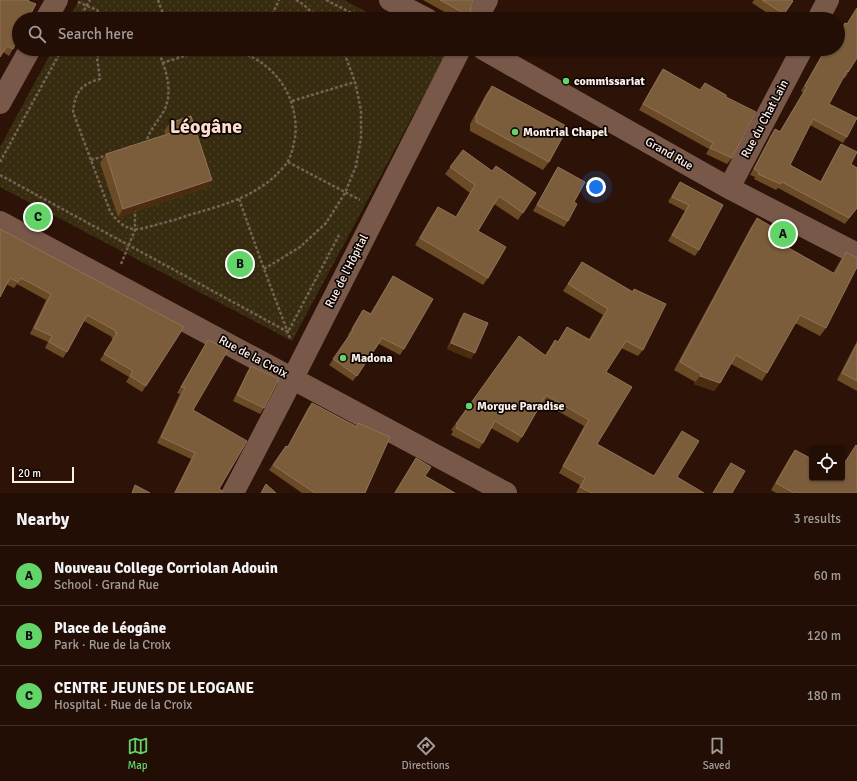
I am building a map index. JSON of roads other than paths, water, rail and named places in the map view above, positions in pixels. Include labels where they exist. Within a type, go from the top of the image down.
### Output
[{"type":"street","points":[[50,12],[56,0]]},
{"type":"street","points":[[390,0],[413,12]]},
{"type":"street","points":[[481,12],[487,0]]},
{"type":"street","points":[[822,12],[828,0]]},
{"type":"street","points":[[0,103],[26,56]]},
{"type":"street","name":"Rue de l'Hôpital","points":[[233,493],[456,56]]},
{"type":"street","name":"Grand Rue","points":[[495,56],[728,188],[857,254]]},
{"type":"street","name":"Rue du Chat Lain","points":[[728,188],[798,56]]},
{"type":"street","name":"Rue de la Croix","points":[[0,222],[112,282],[295,373],[506,493]]},
{"type":"place","name":"commissariat","points":[[566,81]]},
{"type":"place","name":"Montrial Chapel","points":[[515,132]]},
{"type":"place","name":"CENTRE JEUNES DE LEOGANE","points":[[38,217]]},
{"type":"place","name":"Nouveau College Corriolan Adouin","points":[[783,234]]},
{"type":"place","name":"Place de Léogâne","points":[[240,264]]},
{"type":"place","name":"Madona","points":[[343,358]]},
{"type":"place","name":"Morgue Paradise","points":[[469,406]]},
{"type":"district","name":"Léogâne","points":[[206,126]]}]
